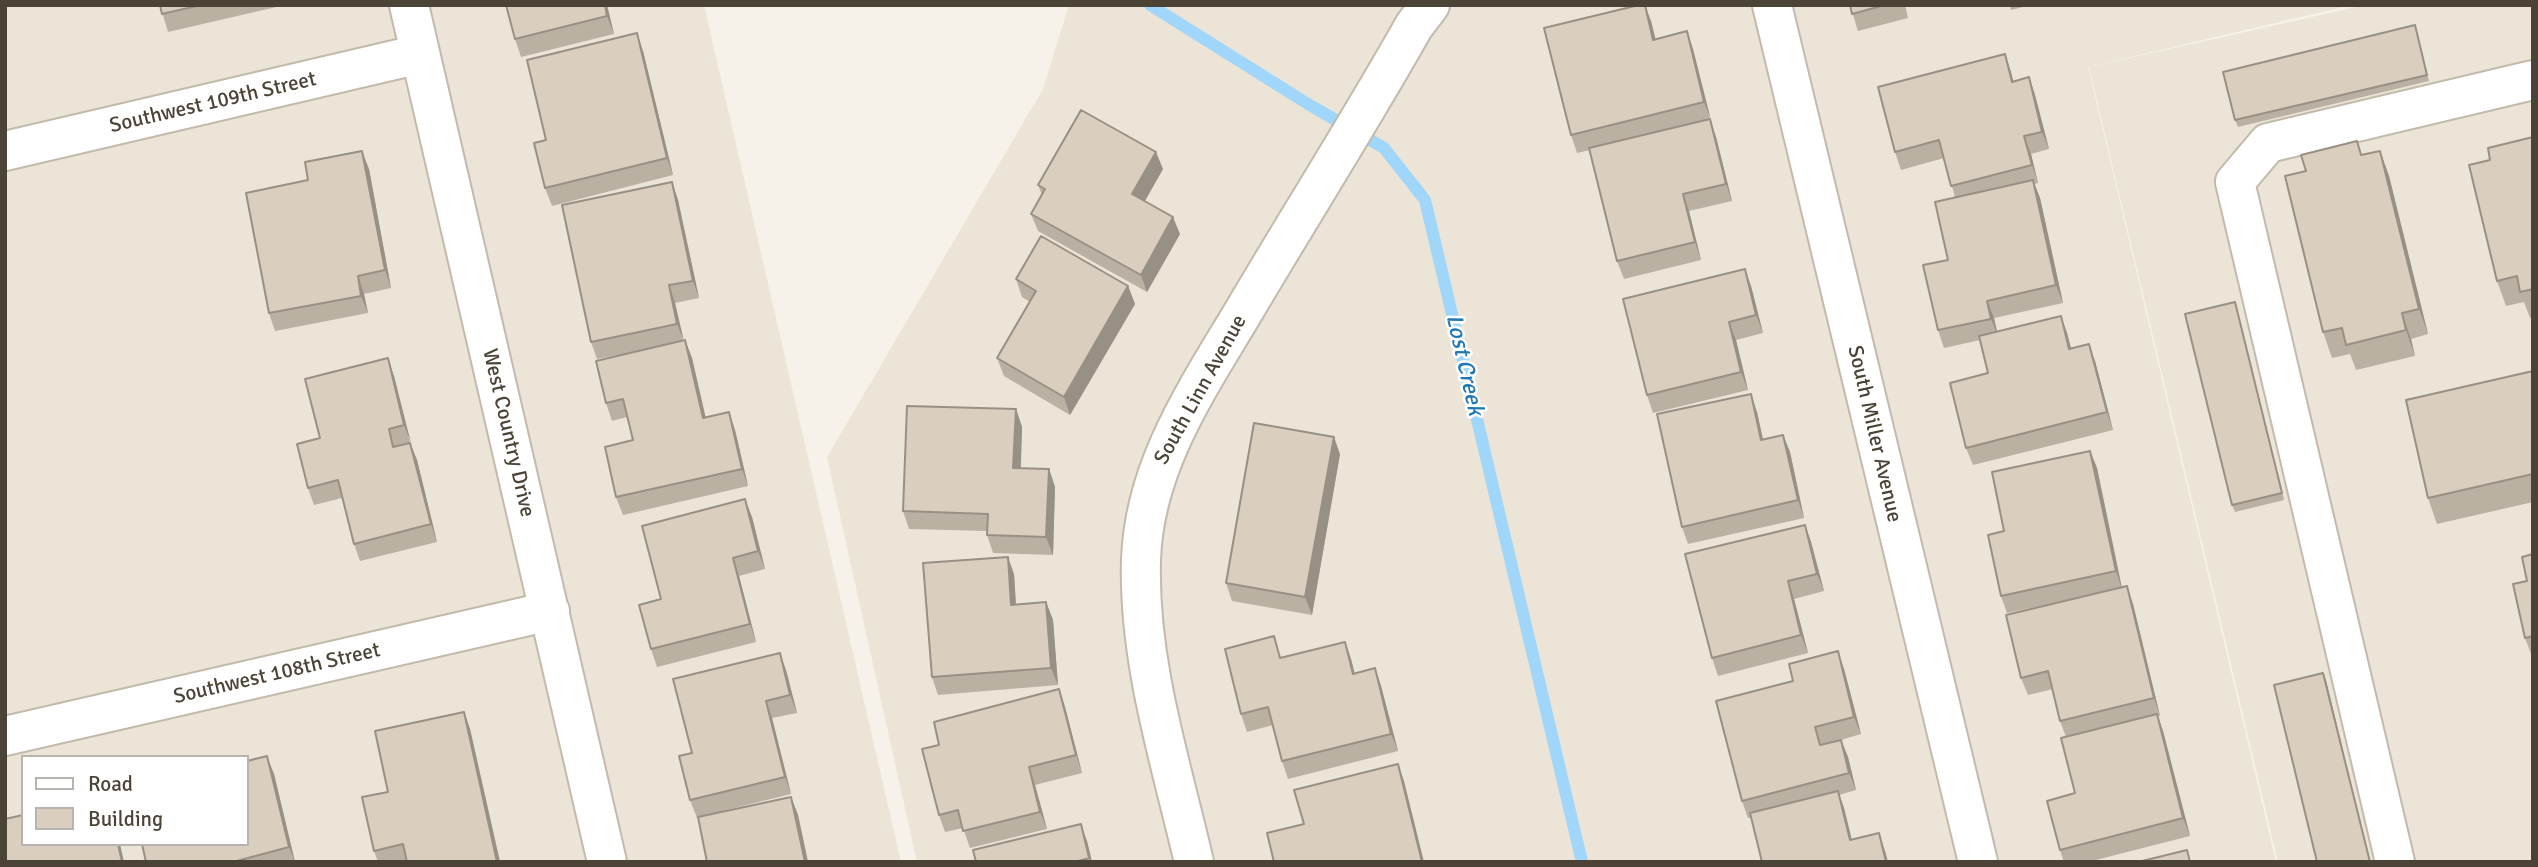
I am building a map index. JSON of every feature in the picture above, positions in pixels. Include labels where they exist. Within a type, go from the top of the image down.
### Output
[{"type":"street","name":"West Country Drive","points":[[409,5],[607,862]]},
{"type":"street","name":"South Linn Avenue","points":[[1194,862],[1147,657],[1142,607],[1141,558],[1156,474],[1177,425],[1414,26],[1430,5]]},
{"type":"street","name":"South Miller Avenue","points":[[1772,5],[1978,862]]},
{"type":"street","name":"Southwest 109th Street","points":[[5,151],[420,54]]},
{"type":"street","points":[[2395,862],[2235,182],[2268,143],[2533,80]]},
{"type":"street","name":"Southwest 108th Street","points":[[5,736],[550,611]]},
{"type":"shaded area","points":[[5,5],[704,5],[901,862],[5,862]]},
{"type":"shaded area","points":[[1069,5],[2352,5],[2088,67],[2276,862],[917,862],[827,457],[1043,89]]},
{"type":"shaded area","points":[[2365,5],[2533,5],[2533,862],[2278,862],[2089,67]]},
{"type":"building","points":[[160,5],[201,5],[162,14]]},
{"type":"building","points":[[506,5],[605,5],[607,16],[515,39]]},
{"type":"building","points":[[1645,5],[1653,40],[1687,31],[1704,102],[1571,135],[1544,28]]},
{"type":"building","points":[[1850,5],[1885,5],[1852,14]]},
{"type":"building","points":[[2415,25],[2427,75],[2235,120],[2223,72]]},
{"type":"building","points":[[637,33],[667,158],[545,188],[534,143],[546,140],[527,60]]},
{"type":"building","points":[[2005,54],[2012,82],[2029,77],[2042,132],[2024,136],[2032,165],[1951,186],[1939,140],[1895,152],[1878,87]]},
{"type":"building","points":[[1081,110],[1156,152],[1132,194],[1173,217],[1141,275],[1031,214],[1045,189],[1038,185]]},
{"type":"building","points":[[1710,119],[1726,184],[1683,194],[1695,242],[1617,261],[1589,148]]},
{"type":"building","points":[[2533,137],[2533,289],[2520,292],[2517,276],[2497,281],[2469,165],[2490,160],[2488,148]]},
{"type":"building","points":[[2357,141],[2361,155],[2380,151],[2419,309],[2402,313],[2406,330],[2346,345],[2342,328],[2323,332],[2285,176],[2306,171],[2301,155]]},
{"type":"building","points":[[362,151],[385,270],[358,276],[361,296],[269,313],[246,193],[308,180],[305,162]]},
{"type":"building","points":[[2033,180],[2056,285],[1987,301],[1991,319],[1938,330],[1923,265],[1948,260],[1935,202]]},
{"type":"building","points":[[672,182],[693,281],[669,285],[677,324],[591,342],[562,205]]},
{"type":"building","points":[[1041,236],[1128,286],[1064,397],[997,358],[1036,291],[1016,279]]},
{"type":"building","points":[[1745,269],[1756,315],[1729,322],[1741,372],[1647,395],[1623,299]]},
{"type":"building","points":[[2235,302],[2282,493],[2232,505],[2185,314]]},
{"type":"building","points":[[2061,316],[2069,349],[2089,344],[2107,412],[1966,448],[1950,383],[1988,373],[1979,336]]},
{"type":"building","points":[[685,340],[703,418],[729,412],[742,469],[616,497],[605,447],[633,440],[623,399],[606,403],[596,361]]},
{"type":"building","points":[[388,358],[404,425],[389,429],[393,447],[410,443],[431,524],[354,544],[338,480],[308,488],[297,444],[320,438],[305,379]]},
{"type":"building","points":[[2533,371],[2533,474],[2428,498],[2406,400]]},
{"type":"building","points":[[1751,394],[1761,440],[1783,435],[1798,500],[1682,527],[1657,414]]},
{"type":"building","points":[[907,406],[1016,409],[1013,468],[1049,469],[1046,537],[987,535],[988,514],[903,511]]},
{"type":"building","points":[[1254,423],[1334,437],[1305,597],[1226,583]]},
{"type":"building","points":[[2090,451],[2116,571],[2001,596],[1988,535],[2004,531],[1992,472]]},
{"type":"building","points":[[745,499],[758,551],[733,558],[750,624],[651,649],[639,605],[661,599],[642,526]]},
{"type":"building","points":[[1805,525],[1817,574],[1788,581],[1801,635],[1712,658],[1685,554]]},
{"type":"building","points":[[2533,554],[2533,636],[2525,638],[2513,584],[2527,581],[2522,557]]},
{"type":"building","points":[[1008,557],[1011,605],[1046,602],[1051,668],[932,677],[923,563]]},
{"type":"building","points":[[2127,586],[2154,698],[2060,721],[2048,671],[2021,678],[2006,615]]},
{"type":"building","points":[[1274,636],[1280,658],[1345,642],[1353,674],[1375,668],[1391,734],[1282,761],[1268,707],[1241,714],[1225,649]]},
{"type":"building","points":[[1838,651],[1854,717],[1815,727],[1820,745],[1841,740],[1849,773],[1742,801],[1716,701],[1793,681],[1789,664]]},
{"type":"building","points":[[780,653],[790,695],[766,701],[785,777],[690,800],[679,756],[692,753],[673,679]]},
{"type":"building","points":[[2323,673],[2370,862],[2317,862],[2274,685]]},
{"type":"building","points":[[1059,689],[1076,755],[1029,767],[1040,812],[963,831],[958,810],[939,815],[922,749],[939,745],[934,722]]},
{"type":"building","points":[[464,712],[497,862],[407,862],[403,844],[374,851],[362,797],[388,792],[375,731]]},
{"type":"building","points":[[2157,714],[2183,818],[2060,850],[2047,801],[2075,793],[2061,738]]},
{"type":"building","points":[[267,756],[289,847],[233,862],[146,862],[142,846],[248,846],[248,761]]},
{"type":"building","points":[[1398,764],[1422,862],[1274,862],[1267,833],[1304,824],[1294,790]]},
{"type":"building","points":[[1838,791],[1850,840],[1879,833],[1886,862],[1762,862],[1750,813]]},
{"type":"building","points":[[791,797],[805,862],[707,862],[698,817]]},
{"type":"building","points":[[21,815],[21,846],[118,846],[122,862],[5,862],[5,819]]},
{"type":"building","points":[[1081,824],[1089,858],[1075,862],[976,862],[973,850]]},
{"type":"building","points":[[2187,850],[2190,862],[2138,862]]},
{"type":"waterway","name":"Lost Creek","points":[[1150,5],[1384,148],[1425,200],[1582,862]]}]
